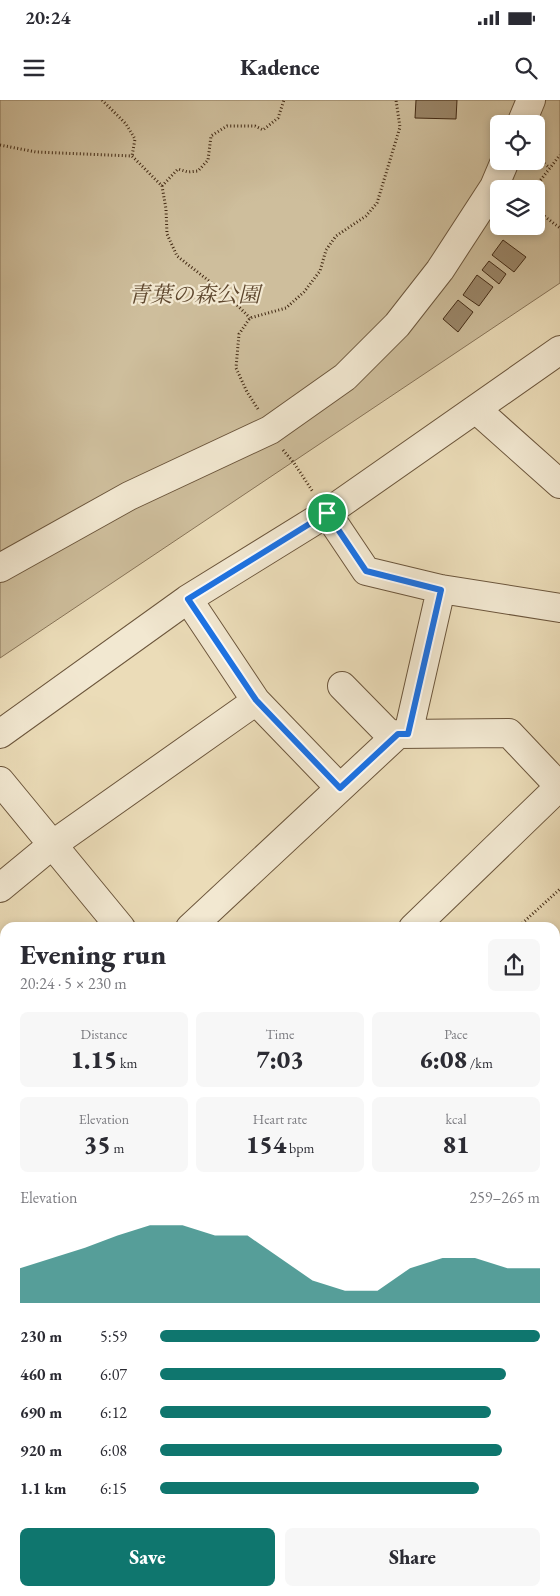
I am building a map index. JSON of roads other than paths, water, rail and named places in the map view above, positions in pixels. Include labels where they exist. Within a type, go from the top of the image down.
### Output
[{"type":"street","points":[[525,115],[531,100]]},
{"type":"street","points":[[0,568],[129,496],[270,430],[345,378],[397,325],[440,270],[494,187],[501,170]]},
{"type":"street","points":[[0,734],[188,599],[327,513],[477,410],[560,350]]},
{"type":"street","points":[[477,410],[560,484]]},
{"type":"street","points":[[327,513],[366,571],[441,590],[560,608]]},
{"type":"street","points":[[196,922],[340,788],[400,736],[441,590]]},
{"type":"street","points":[[188,599],[256,700],[340,788]]},
{"type":"street","points":[[342,686],[400,736],[509,733],[560,787],[419,922]]},
{"type":"street","points":[[0,888],[52,845],[256,700]]},
{"type":"street","points":[[0,781],[116,922]]},
{"type":"park label","name":"青葉の森公園","points":[[194,294]]}]
